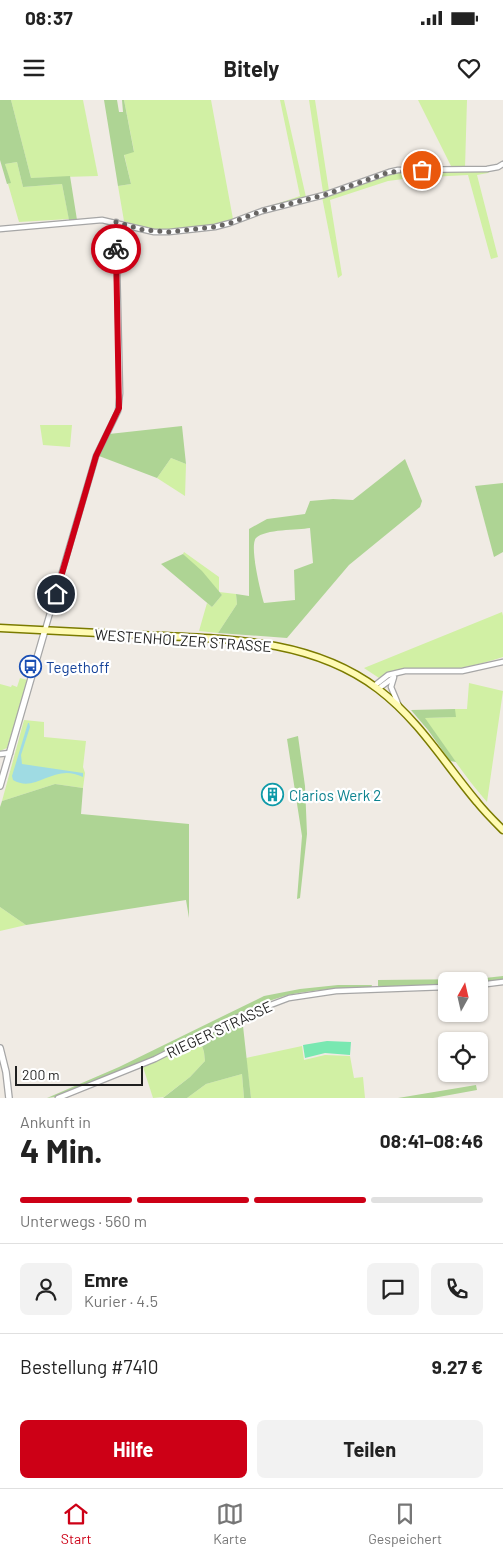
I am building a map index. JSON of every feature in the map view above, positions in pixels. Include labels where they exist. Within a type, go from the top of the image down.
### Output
[{"type":"main road","name":"WESTENHOLZER STRASSE","points":[[0,628],[223,640],[280,647],[336,663],[376,688],[401,709],[425,734],[477,802],[503,830]]},
{"type":"street","points":[[0,229],[90,220],[104,220],[144,230],[169,232],[214,227],[262,211],[324,195],[398,170],[488,169],[503,164]]},
{"type":"street","points":[[0,786],[96,456],[119,408],[116,222]]},
{"type":"street","points":[[376,688],[395,675],[405,671],[462,671],[503,662]]},
{"type":"street","points":[[395,675],[391,687],[401,709]]},
{"type":"street","points":[[0,754],[10,753]]},
{"type":"street","points":[[488,984],[503,982]]},
{"type":"street","name":"RIEGER STRASSE","points":[[58,1098],[155,1059],[236,1018],[289,998],[336,991],[438,987]]},
{"type":"street","points":[[0,1048],[6,1072],[9,1098]]},
{"type":"green space","points":[[0,100],[11,100],[31,178],[70,176],[77,220],[69,220],[62,184],[23,187],[17,162],[5,164],[11,183],[7,184],[0,160]]},
{"type":"green space","points":[[11,100],[83,100],[98,176],[31,178]]},
{"type":"green space","points":[[104,100],[117,100],[119,112],[123,112],[122,100],[124,100],[134,152],[124,155],[131,184],[118,186]]},
{"type":"green space","points":[[124,100],[211,100],[233,219],[194,228],[173,230],[155,230],[124,221],[118,186],[131,184],[124,154],[134,151]]},
{"type":"green space","points":[[280,100],[284,100],[306,197],[275,206],[273,205],[300,196]]},
{"type":"green space","points":[[309,100],[315,100],[329,191],[323,192]]},
{"type":"green space","points":[[418,100],[467,100],[465,168],[452,168]]},
{"type":"green space","points":[[17,162],[23,187],[62,184],[69,219],[19,222],[8,184],[10,183],[5,164]]},
{"type":"green space","points":[[491,170],[488,173],[477,175],[498,257],[491,259],[468,175],[388,181],[330,200],[342,275],[338,278],[322,197],[394,173]]},
{"type":"green space","points":[[40,425],[72,425],[70,447],[43,445]]},
{"type":"green space","points":[[182,426],[186,464],[171,458],[157,478],[99,456],[109,434]]},
{"type":"green space","points":[[171,458],[186,464],[185,496],[157,478]]},
{"type":"green space","points":[[405,459],[422,501],[420,507],[349,565],[287,638],[218,633],[237,604],[236,594],[249,596],[249,529],[267,519],[305,514],[310,501],[353,500]],"holes":[[[310,528],[313,563],[294,570],[295,600],[264,603],[255,559],[254,543],[256,538],[274,531]]]},
{"type":"green space","points":[[503,483],[503,552],[494,557],[475,486]]},
{"type":"green space","points":[[184,552],[219,577],[219,592],[183,554]]},
{"type":"green space","points":[[183,554],[202,571],[222,595],[212,607],[161,564]]},
{"type":"green space","points":[[219,592],[236,594],[237,604],[218,633],[199,631],[207,603],[212,607],[222,595]]},
{"type":"green space","points":[[502,612],[503,657],[452,669],[403,670],[379,678],[364,668]]},
{"type":"green space","points":[[20,678],[28,680],[7,748],[0,751],[0,684],[17,687]]},
{"type":"green space","points":[[469,683],[503,691],[487,802],[424,718],[455,717],[455,709],[467,709]]},
{"type":"green space","points":[[455,709],[456,717],[425,718],[456,762],[450,761],[411,710]]},
{"type":"green space","points":[[24,720],[44,722],[44,737],[86,741],[83,788],[55,784],[2,801]]},
{"type":"green space","points":[[298,736],[305,786],[307,834],[300,898],[297,899],[302,836],[287,739]]},
{"type":"green space","points":[[55,784],[83,788],[81,814],[189,824],[189,918],[186,900],[26,925],[0,907],[0,807],[2,801]]},
{"type":"green space","points":[[0,907],[26,925],[0,931]]},
{"type":"green space","points":[[503,976],[503,980],[488,981],[488,978]]},
{"type":"green space","points":[[438,979],[438,985],[378,987],[378,980]]},
{"type":"green space","points":[[338,985],[372,985],[371,988],[309,991],[272,1000],[222,1022],[134,1067],[62,1096],[47,1098],[119,1067],[264,996],[300,989]]},
{"type":"green space","points":[[242,1017],[251,1098],[244,1098],[242,1074],[206,1084],[187,1098],[163,1098],[190,1077],[205,1061],[200,1039]]},
{"type":"green space","points":[[200,1039],[205,1061],[190,1077],[164,1097],[153,1098],[143,1067]]},
{"type":"green space","points":[[327,1041],[351,1042],[350,1055],[325,1053],[305,1058],[303,1045]]},
{"type":"green space","points":[[302,1046],[304,1060],[325,1055],[350,1056],[354,1078],[363,1077],[365,1098],[251,1098],[246,1058]]},
{"type":"green space","points":[[242,1074],[244,1098],[187,1098],[206,1084]]},
{"type":"green space","points":[[476,1085],[477,1090],[433,1098],[398,1098]]},
{"type":"water","points":[[28,723],[30,727],[21,755],[22,764],[83,773],[83,777],[72,773],[63,773],[30,783],[13,780],[12,776]]},
{"type":"way so far","points":[[116,249],[116,222],[154,232],[214,227],[262,211],[324,195],[389,172],[422,170]]},
{"type":"place","name":"Tegethoff","points":[[30,667]]},
{"type":"place","name":"Clarios Werk 2","points":[[273,795]]},
{"type":"route","points":[[56,594],[96,456],[119,408],[116,249]]}]
